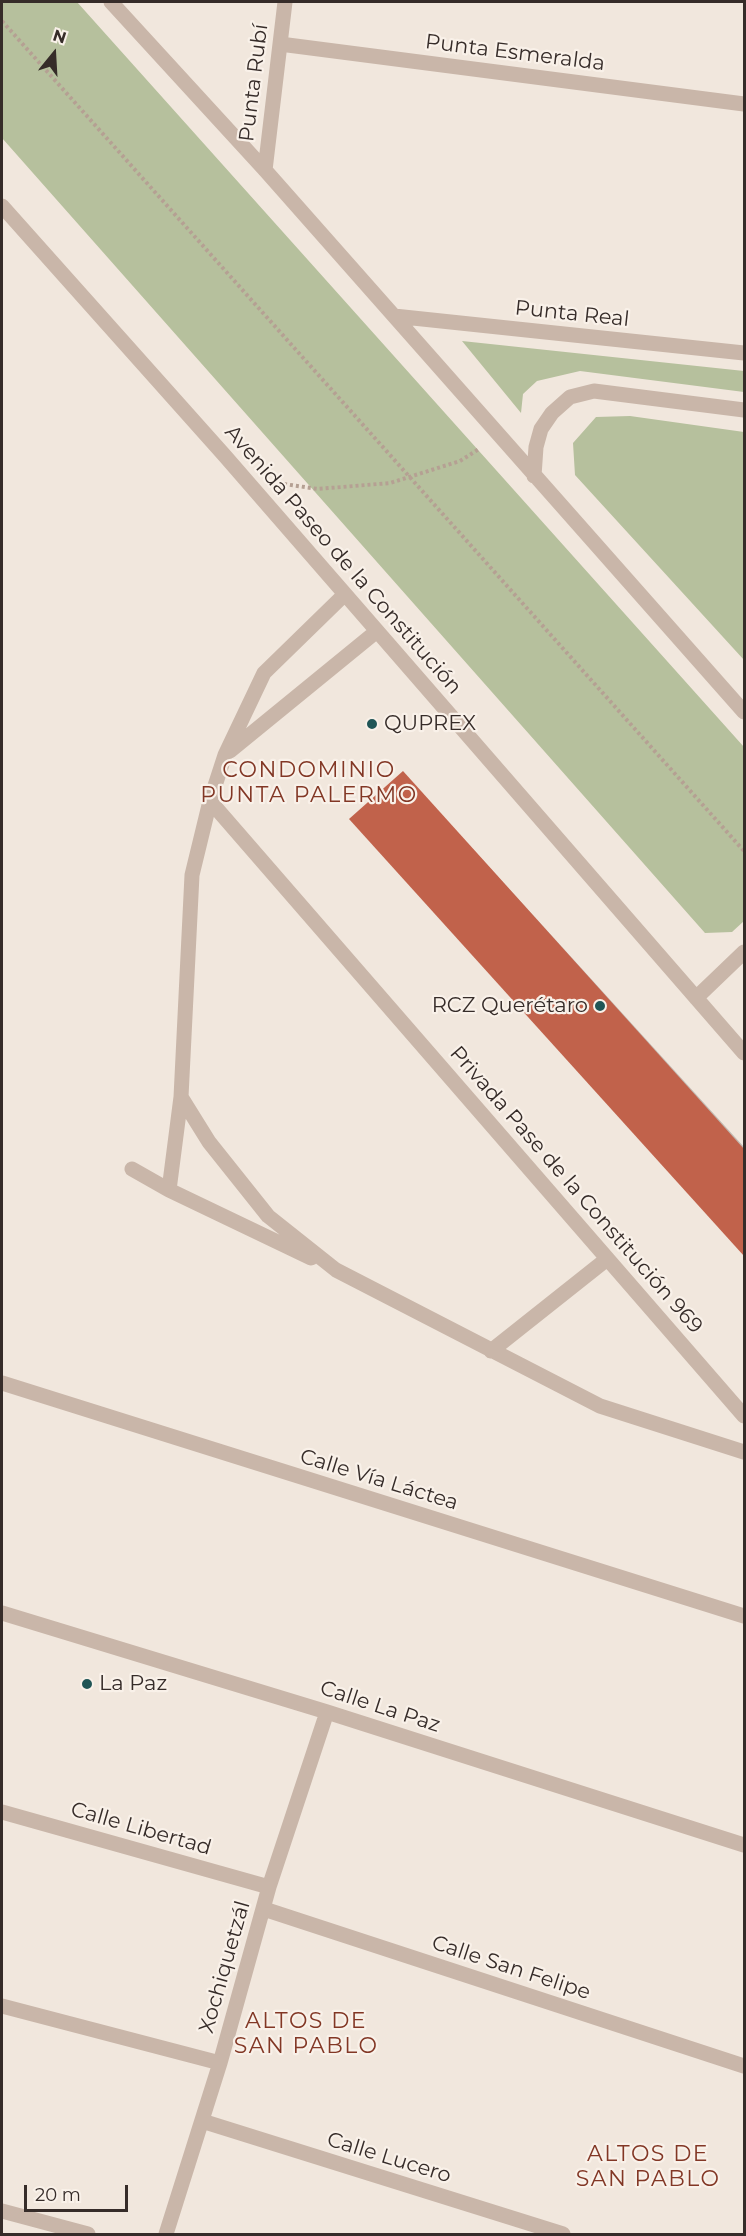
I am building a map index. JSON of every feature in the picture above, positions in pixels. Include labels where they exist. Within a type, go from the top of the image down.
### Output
[{"type":"street","points":[[111,2],[265,170],[744,712]]},
{"type":"street","name":"Punta Rubí","points":[[265,170],[285,2]]},
{"type":"street","name":"Punta Esmeralda","points":[[280,44],[744,105]]},
{"type":"street","name":"Avenida Paseo de la Constitución","points":[[2,206],[243,477],[744,1053]]},
{"type":"street","name":"Punta Real","points":[[394,316],[744,353]]},
{"type":"street","points":[[534,476],[536,447],[541,429],[552,412],[570,397],[594,391],[744,410]]},
{"type":"street","points":[[170,1190],[181,1097],[192,875],[210,801],[225,755],[264,673],[345,594]]},
{"type":"street","points":[[225,755],[377,630]]},
{"type":"street","name":"Privada Pase de la Constitución 969","points":[[210,801],[744,1416]]},
{"type":"street","points":[[696,998],[744,952]]},
{"type":"street","points":[[181,1097],[209,1142],[268,1216],[336,1270]]},
{"type":"street","points":[[132,1169],[170,1190],[336,1270],[600,1406],[744,1452]]},
{"type":"street","points":[[491,1351],[607,1259]]},
{"type":"street","name":"Calle Vía Láctea","points":[[2,1383],[744,1616]]},
{"type":"street","name":"Calle La Paz","points":[[2,1613],[327,1712],[744,1845]]},
{"type":"street","name":"Xochiquetzál","points":[[166,2235],[220,2063],[270,1887],[327,1712]]},
{"type":"street","name":"Calle Libertad","points":[[2,1812],[270,1887]]},
{"type":"street","name":"Calle San Felipe","points":[[264,1909],[744,2066]]},
{"type":"street","points":[[2,2006],[220,2063]]},
{"type":"street","name":"Calle Lucero","points":[[202,2121],[563,2235]]},
{"type":"street","points":[[2,2211],[88,2235]]},
{"type":"path","points":[[2,21],[744,851]]},
{"type":"path","points":[[243,477],[318,489],[390,483],[460,461],[500,437]]},
{"type":"green space","points":[[2,2],[77,2],[744,747],[744,921],[732,932],[705,933],[2,138]]},
{"type":"green space","points":[[462,341],[744,371],[744,392],[580,371],[537,381],[523,394],[521,413]]},
{"type":"green space","points":[[630,416],[744,432],[744,660],[575,475],[573,443],[596,417]]},
{"type":"building","points":[[403,771],[744,1149],[744,1256],[349,819]]},
{"type":"place","name":"QUPREX","points":[[372,724]]},
{"type":"place","name":"RCZ Querétaro","points":[[600,1006]]},
{"type":"place","name":"La Paz","points":[[87,1684]]},
{"type":"district","name":"CONDOMINIO PUNTA PALERMO","points":[[309,784]]},
{"type":"district","name":"ALTOS DE SAN PABLO","points":[[306,2034]]},
{"type":"district","name":"ALTOS DE SAN PABLO","points":[[648,2168]]}]
